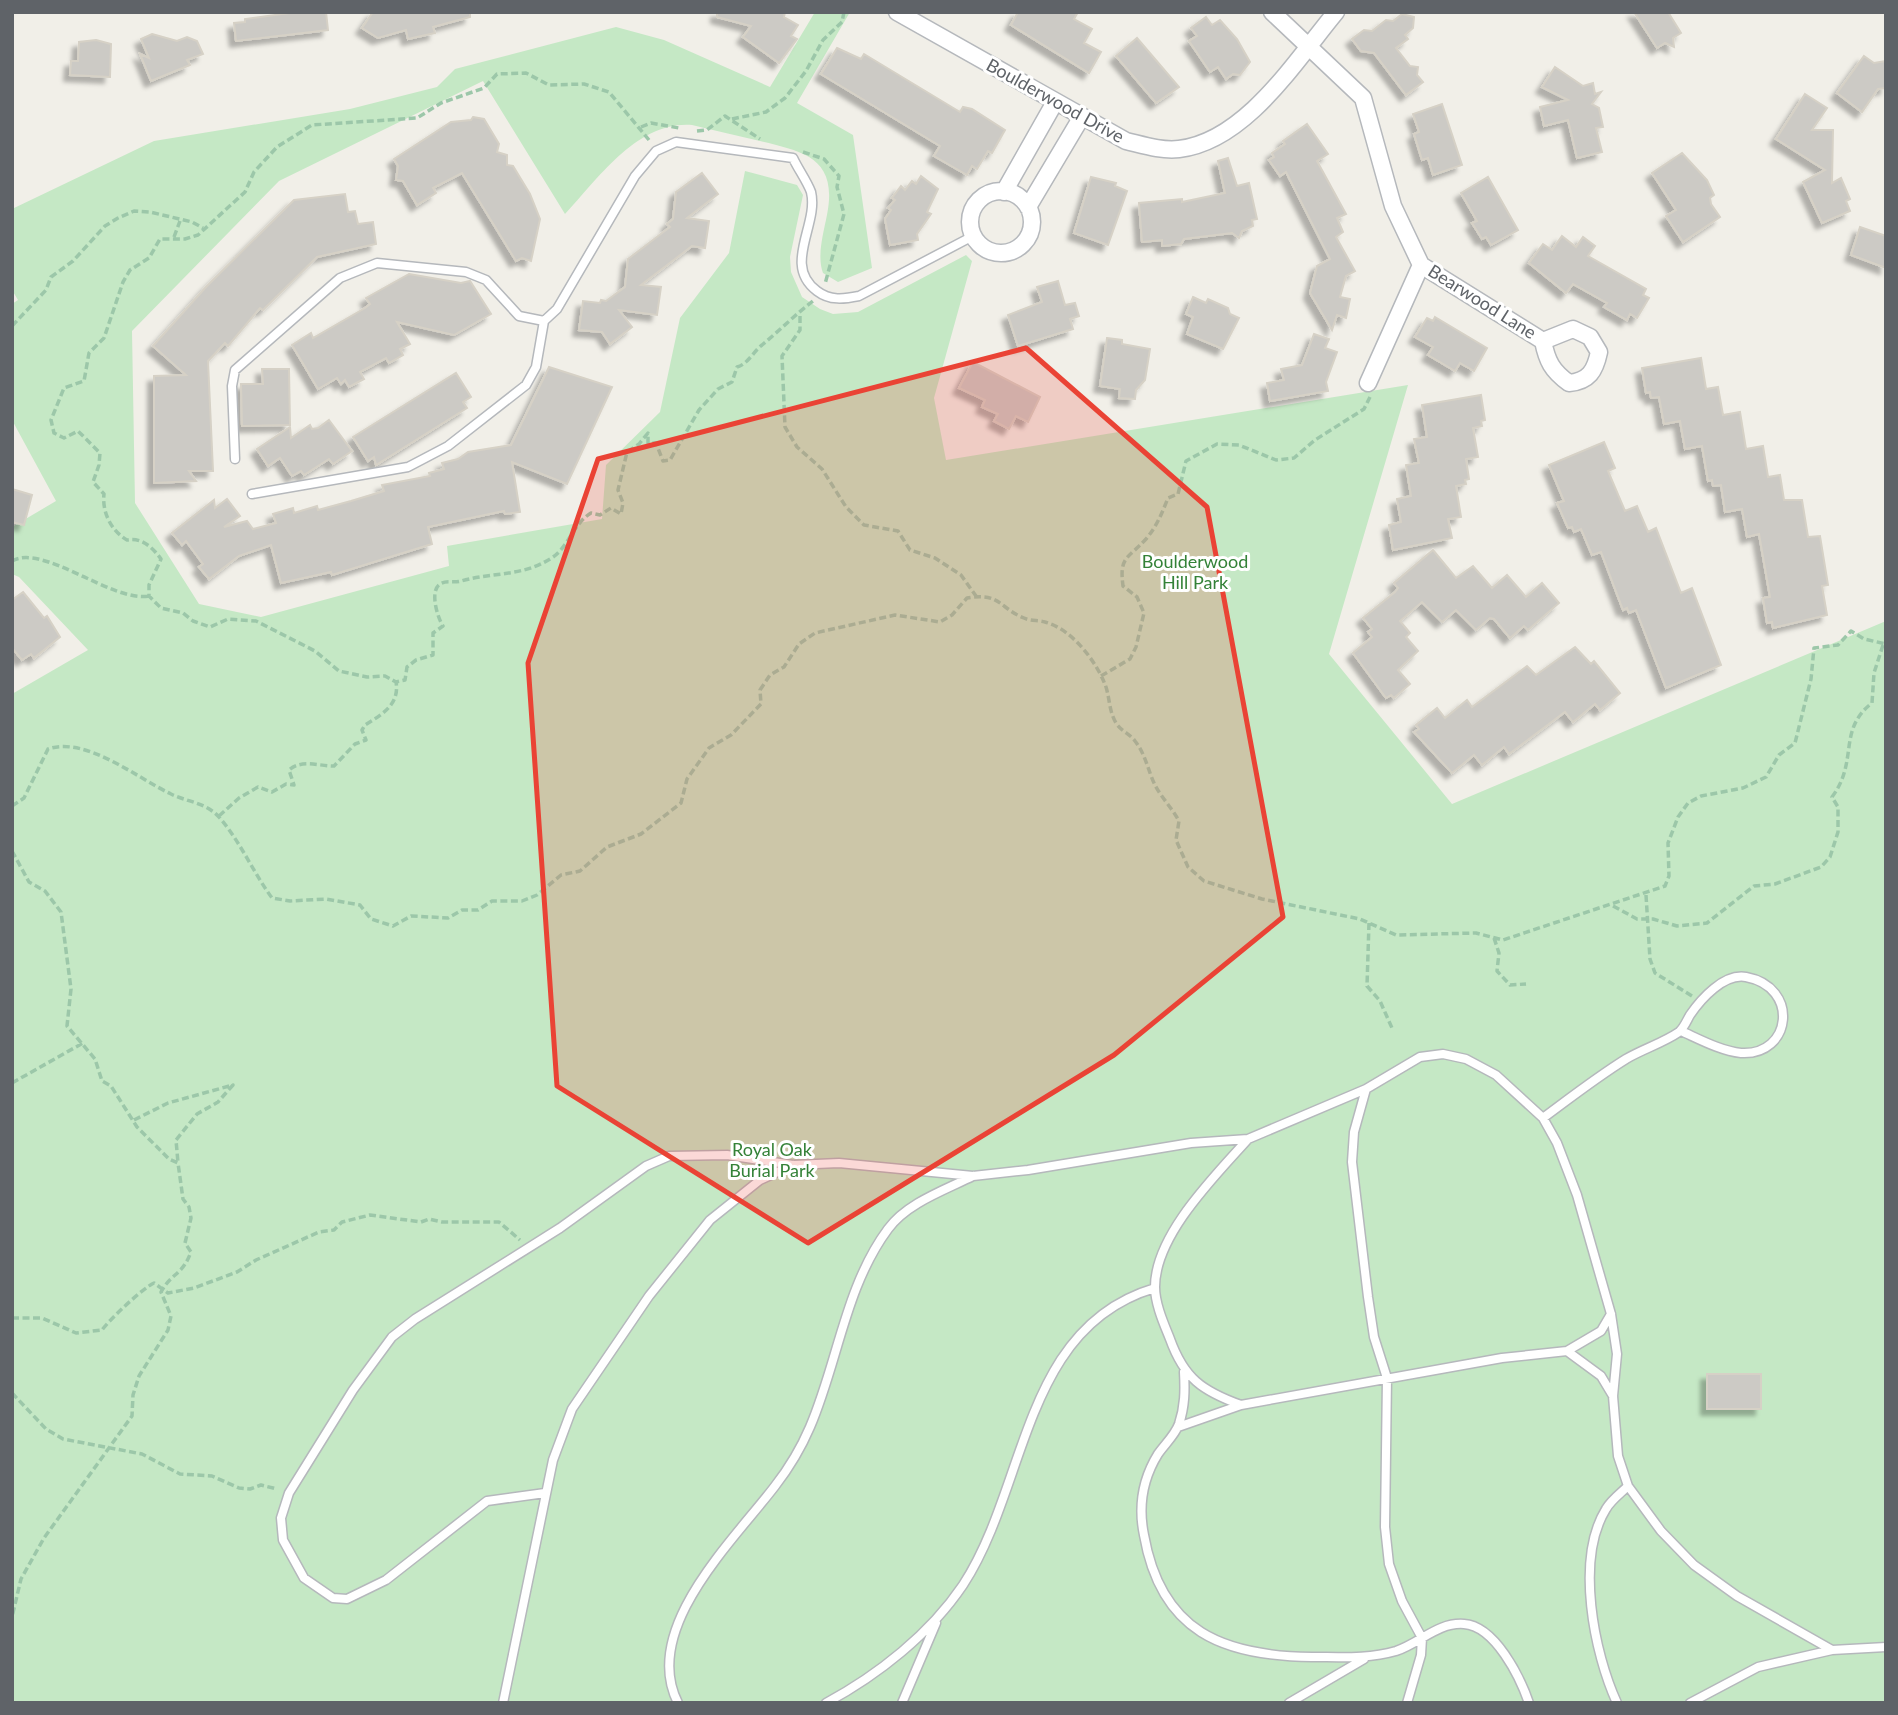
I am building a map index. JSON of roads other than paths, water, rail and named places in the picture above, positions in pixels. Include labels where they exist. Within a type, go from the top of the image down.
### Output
[{"type":"street","name":"Boulderwood Drive","points":[[897,12],[1081,118],[1126,141],[1158,149],[1181,149],[1213,138],[1234,127],[1254,110],[1336,12]]},
{"type":"street","name":"Bearwood Lane","points":[[1272,12],[1306,48],[1363,98],[1393,206],[1421,265],[1543,341]]},
{"type":"street","points":[[1004,192],[1055,102]]},
{"type":"street","points":[[1028,207],[1081,118]]},
{"type":"street","points":[[993,192],[1004,192],[1018,197],[1028,207],[1032,218],[1028,239],[1010,252],[989,251],[973,236],[971,215],[976,205],[993,192]]},
{"type":"street","points":[[1368,383],[1421,265]]},
{"type":"lane","points":[[252,494],[408,467],[448,446],[526,385],[536,367],[544,321],[557,309],[635,176],[656,151],[676,142],[793,158],[811,194],[801,272],[808,284],[822,295],[839,299],[859,296],[973,236]]},
{"type":"lane","points":[[235,458],[232,386],[235,370],[340,278],[355,270],[377,263],[466,272],[486,280],[519,316],[544,321]]},
{"type":"lane","points":[[1543,1118],[1627,1059],[1681,1031],[1700,1002],[1721,983],[1740,976],[1761,980],[1777,993],[1784,1009],[1782,1028],[1770,1044],[1755,1052],[1740,1053],[1681,1031]]},
{"type":"lane","points":[[545,1493],[487,1501],[386,1580],[361,1595],[347,1599],[333,1598],[304,1578],[283,1540],[281,1518],[289,1493],[353,1390],[392,1337],[415,1319],[527,1249],[646,1166],[669,1156],[727,1155],[793,1165],[839,1163],[973,1175],[1191,1143],[1248,1139],[1366,1089],[1420,1057],[1443,1054],[1466,1059],[1496,1075],[1543,1118],[1557,1143],[1577,1195],[1611,1314],[1617,1354],[1613,1396],[1618,1456],[1628,1486],[1661,1531],[1694,1565],[1737,1596],[1832,1650]]},
{"type":"lane","points":[[1366,1089],[1354,1132],[1352,1162],[1370,1310],[1387,1378],[1385,1527],[1389,1564],[1402,1601],[1422,1638],[1421,1655],[1407,1703]]},
{"type":"lane","points":[[1248,1139],[1189,1208],[1172,1234],[1161,1260],[1155,1288],[1163,1320],[1184,1372],[1185,1401],[1178,1427],[1146,1478],[1140,1507],[1150,1565],[1166,1597],[1185,1622],[1210,1640],[1241,1652],[1277,1657],[1367,1658],[1398,1650],[1445,1625],[1466,1624],[1488,1634],[1510,1665],[1529,1703]]},
{"type":"lane","points":[[503,1703],[537,1547],[545,1493],[560,1436],[572,1409],[649,1296],[710,1220],[760,1180],[793,1165]]},
{"type":"lane","points":[[678,1703],[672,1691],[669,1665],[673,1637],[688,1602],[793,1460],[826,1389],[840,1335],[874,1249],[890,1226],[910,1209],[973,1175]]},
{"type":"lane","points":[[902,1703],[937,1621],[964,1584],[991,1534],[1041,1395],[1063,1356],[1082,1329],[1105,1309],[1133,1294],[1155,1288]]},
{"type":"lane","points":[[1178,1427],[1241,1405],[1502,1358],[1567,1351],[1601,1331],[1611,1314]]},
{"type":"lane","points":[[1567,1351],[1585,1361],[1601,1376],[1613,1396]]},
{"type":"lane","points":[[1184,1372],[1204,1388],[1241,1405]]},
{"type":"lane","points":[[1617,1703],[1594,1631],[1590,1580],[1595,1534],[1606,1508],[1628,1486]]},
{"type":"lane","points":[[826,1703],[865,1679],[937,1621]]},
{"type":"lane","points":[[1690,1703],[1758,1667],[1832,1650],[1886,1647]]},
{"type":"lane","points":[[1289,1703],[1367,1658]]},
{"type":"park label","name":"Boulderwood Hill Park","points":[[1195,572]]},
{"type":"park label","name":"Royal Oak Burial Park","points":[[772,1160]]}]
